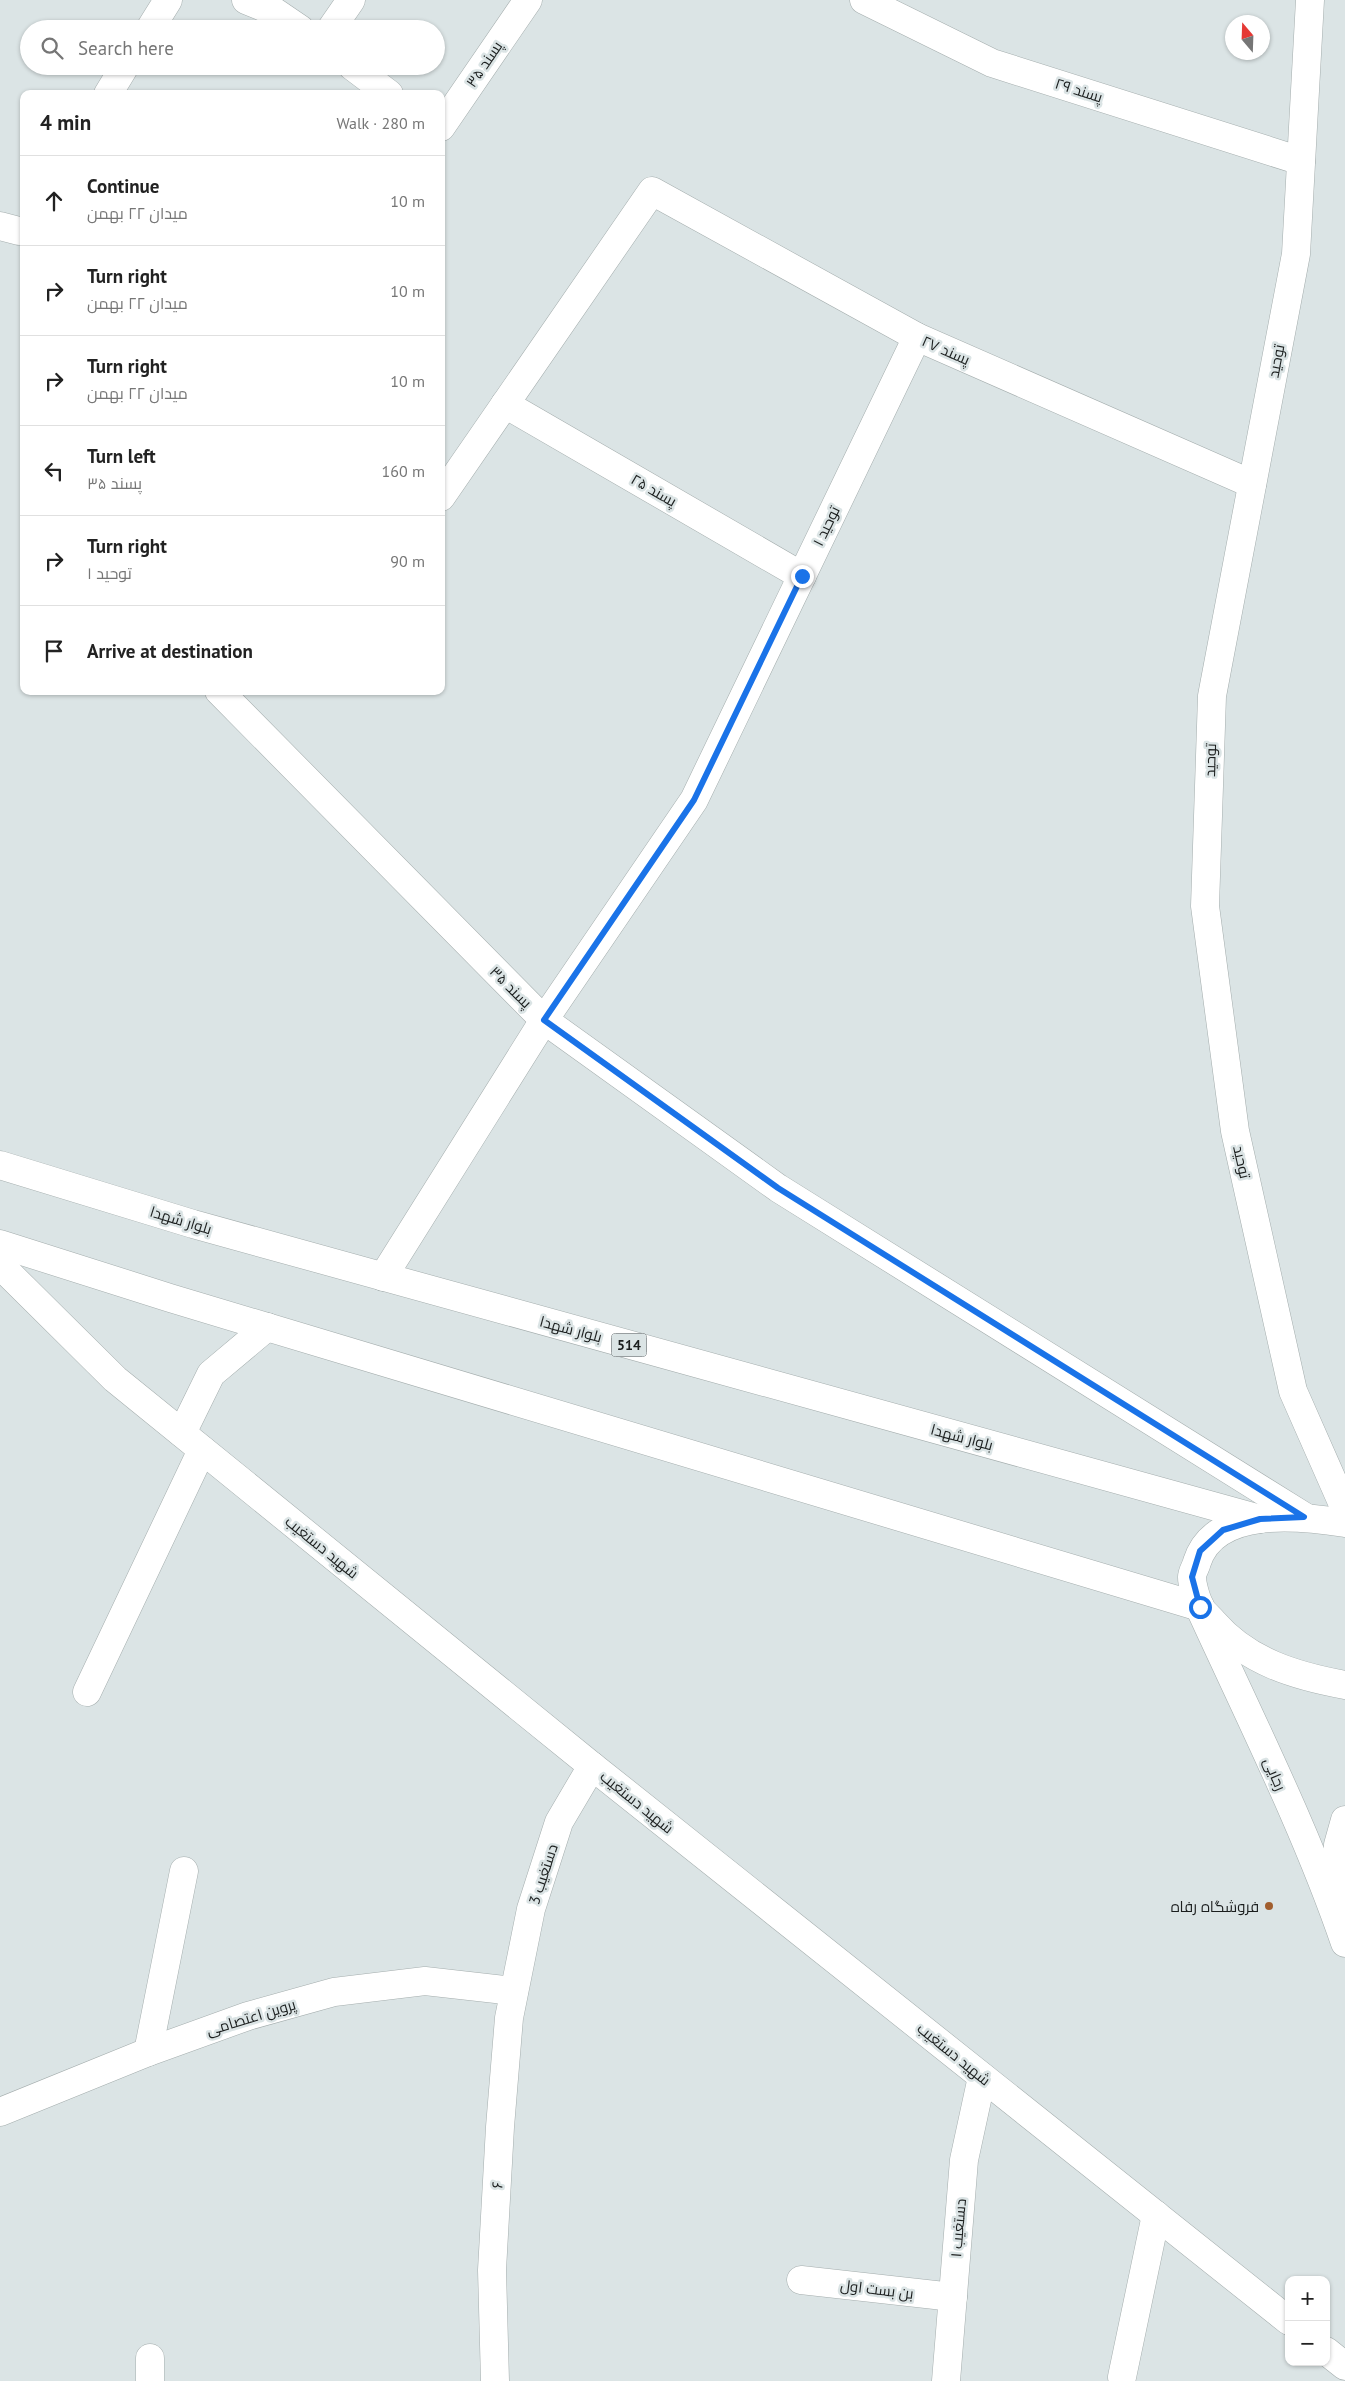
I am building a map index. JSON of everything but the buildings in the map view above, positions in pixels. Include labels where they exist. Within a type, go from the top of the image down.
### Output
[{"type":"street","points":[[156,20],[168,0]]},
{"type":"street","points":[[246,0],[274,12],[286,20]]},
{"type":"street","points":[[328,20],[334,0]]},
{"type":"street","points":[[337,20],[351,0]]},
{"type":"street","name":"پسند ۳۵","points":[[445,121],[528,0]]},
{"type":"street","name":"پسند ۲۹","points":[[864,0],[992,63],[1301,161]]},
{"type":"street","name":"توحید","points":[[1310,0],[1296,254],[1212,696],[1205,906],[1235,1131],[1293,1391],[1345,1509]]},
{"type":"street","points":[[111,90],[120,75]]},
{"type":"street","points":[[364,75],[384,90]]},
{"type":"street","name":"پسند ۲۷","points":[[505,404],[652,191],[917,337],[1252,484]]},
{"type":"street","name":"توحید ۱","points":[[383,1277],[544,1020],[694,800],[917,337]]},
{"type":"street","points":[[445,491],[505,404]]},
{"type":"street","name":"پسند ۲۵","points":[[505,404],[802,576]]},
{"type":"street","name":"پسند ۳۵","points":[[223,695],[544,1020],[778,1188],[1304,1517]]},
{"type":"street","name":"بلوار شهدا","points":[[0,1165],[193,1224],[1260,1519]]},
{"type":"street","points":[[1,1263],[267,1327],[1200,1607],[1225,1636],[1263,1662],[1308,1678],[1345,1685]]},
{"type":"street","name":"شهید دستغیب","points":[[1,1263],[115,1379],[592,1766],[1288,2321]]},
{"type":"street","points":[[182,1433],[211,1374],[267,1327]]},
{"type":"street","points":[[87,1692],[202,1450]]},
{"type":"street","points":[[1260,1519],[1304,1517],[1345,1523]]},
{"type":"street","name":"رجایی","points":[[1260,1519],[1223,1530],[1200,1551],[1192,1577],[1200,1607],[1268,1756],[1334,1912],[1345,1943]]},
{"type":"street","name":"دستغیب 3","points":[[514,1991],[531,1909],[559,1822],[592,1766]]},
{"type":"street","points":[[1334,1912],[1338,1845],[1345,1820]]},
{"type":"street","points":[[148,2052],[184,1871]]},
{"type":"street","name":"پروین اعتصامی","points":[[0,2112],[148,2052],[248,2016],[334,1992],[425,1981],[514,1991]]},
{"type":"street","name":"۶","points":[[495,2381],[492,2270],[500,2128],[509,2018],[514,1991]]},
{"type":"street","name":"دستغیب ۱","points":[[946,2381],[964,2160],[982,2077]]},
{"type":"street","points":[[1122,2377],[1156,2215]]},
{"type":"street","name":"بن بست اول","points":[[801,2280],[953,2298]]},
{"type":"street","points":[[1330,2354],[1345,2366]]},
{"type":"place","name":"فروشگاه رفاه","points":[[1269,1906]]},
{"type":"route","points":[[802,576],[694,800],[544,1020],[778,1188],[1304,1517],[1260,1519],[1223,1530],[1200,1551],[1192,1577],[1200,1607]]}]
